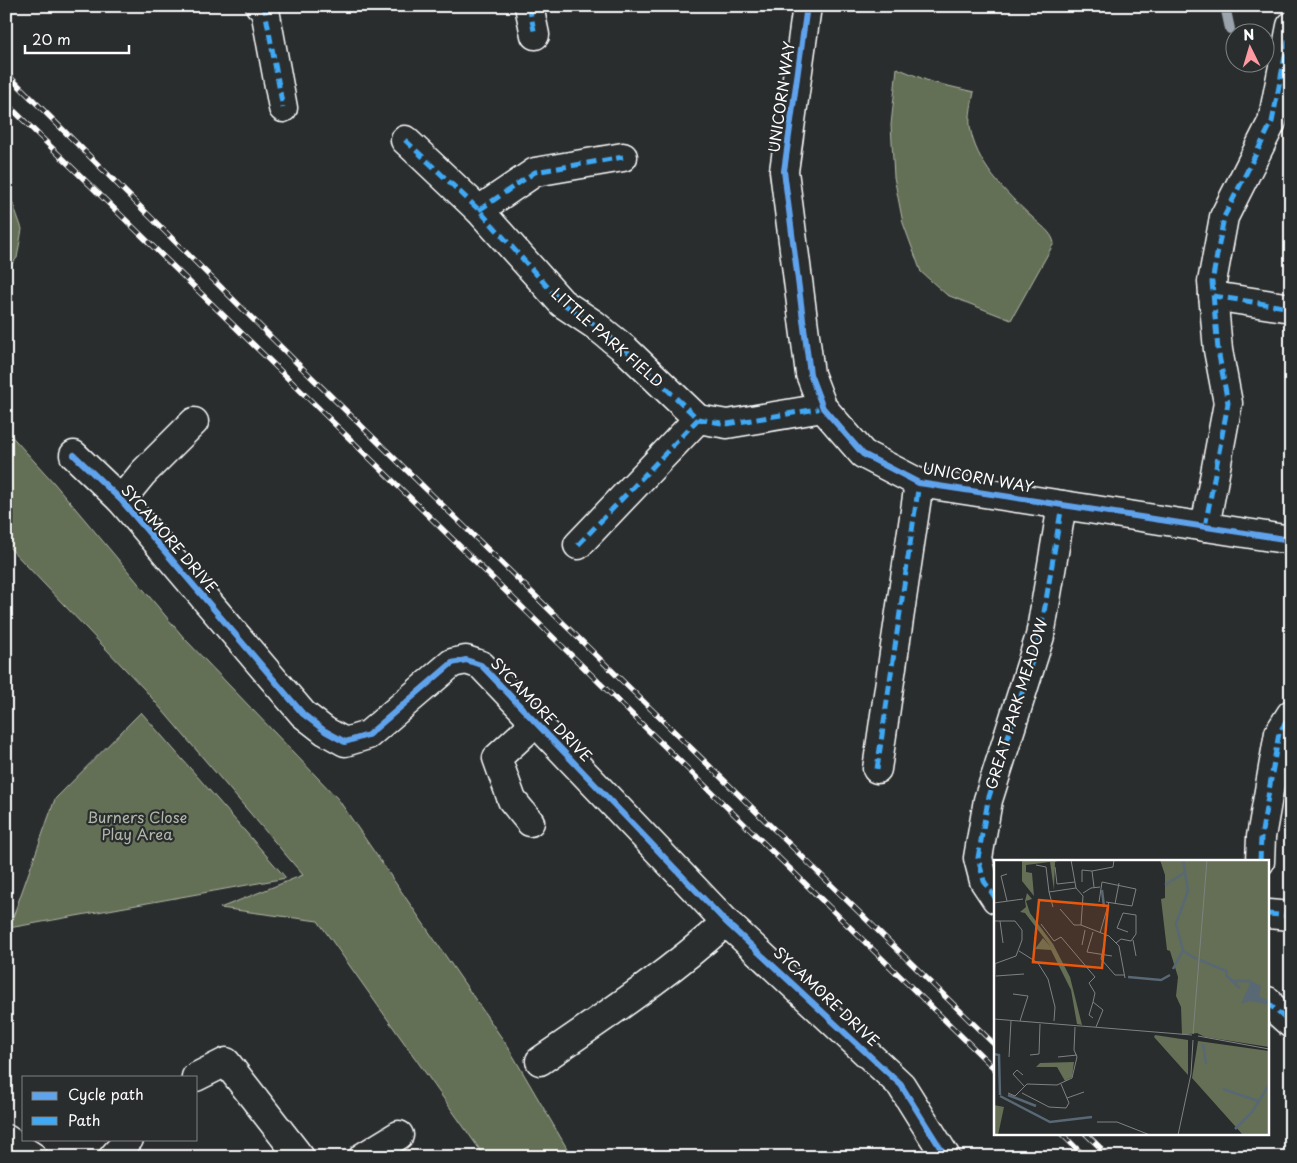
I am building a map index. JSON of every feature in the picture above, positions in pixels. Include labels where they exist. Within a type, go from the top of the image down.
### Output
[{"type":"street","points":[[260,6],[265,10],[283,108]]},
{"type":"street","points":[[529,6],[535,35]]},
{"type":"street","name":"UNICORN WAY","points":[[807,6],[784,172],[810,374],[823,408],[863,454],[919,483],[1291,540]]},
{"type":"street","points":[[1205,527],[1228,403],[1218,350],[1212,282],[1224,217],[1272,122],[1291,26]]},
{"type":"street","name":"LITTLE PARK FIELD","points":[[405,140],[479,210],[562,303],[626,350],[698,419]]},
{"type":"street","points":[[479,210],[535,172],[624,157]]},
{"type":"street","points":[[1213,296],[1291,308]]},
{"type":"street","points":[[578,545],[698,419],[727,424],[823,408]]},
{"type":"street","name":"SYCAMORE DRIVE","points":[[120,500],[194,422]]},
{"type":"street","name":"SYCAMORE DRIVE","points":[[74,455],[120,500],[303,714],[325,731],[345,742],[368,735],[452,663],[466,660],[481,665],[726,922],[902,1085],[946,1157]]},
{"type":"street","name":"UNICORN WAY","points":[[878,769],[919,483]]},
{"type":"street","name":"GREAT PARK MEADOW","points":[[994,896],[984,881],[978,858],[988,800],[1040,636],[1062,505]]},
{"type":"street","points":[[1260,860],[1261,837],[1279,734],[1291,714]]},
{"type":"street","points":[[530,822],[512,800],[497,758],[535,722]]},
{"type":"street","points":[[1270,914],[1291,916]]},
{"type":"street","points":[[540,1061],[635,996],[695,950],[726,922]]},
{"type":"street","points":[[1270,1005],[1291,1024]]},
{"type":"street","points":[[198,1076],[226,1062],[300,1157]]},
{"type":"street","points":[[363,1157],[399,1135]]},
{"type":"street","points":[[6,1140],[33,1157]]},
{"type":"street","points":[[113,1157],[128,1140]]},
{"type":"green space","points":[[897,68],[931,82],[974,92],[970,113],[970,126],[978,152],[985,165],[1002,187],[1053,239],[1054,243],[1011,320],[947,295],[921,272],[903,223],[894,177],[891,125]]},
{"type":"green space","points":[[6,194],[11,198],[22,229],[17,258],[6,270]]},
{"type":"green space","points":[[6,430],[54,483],[185,639],[338,799],[508,1047],[572,1157],[485,1157],[318,921],[220,908],[303,875],[145,690],[6,544]]},
{"type":"green space","name":"Burners Close Play Area","points":[[141,712],[286,878],[9,928],[55,799]]},
{"type":"waterway","points":[[1225,6],[1228,22]]},
{"type":"railway","points":[[6,73],[299,365],[994,1044]]},
{"type":"railway","points":[[6,103],[994,1068]]},
{"type":"railway","points":[[1064,1136],[1085,1157]]},
{"type":"railway","points":[[1088,1136],[1110,1157]]},
{"type":"marked path","points":[[260,6],[265,10],[283,108]]},
{"type":"marked path","points":[[529,6],[535,35]]},
{"type":"marked path","points":[[1205,527],[1228,403],[1218,350],[1212,282],[1224,217],[1272,122],[1291,26]]},
{"type":"marked path","points":[[405,140],[479,210],[562,303],[595,325],[626,350],[698,419],[727,424],[823,408]]},
{"type":"marked path","points":[[479,210],[535,172],[623,157]]},
{"type":"marked path","points":[[1213,296],[1291,308]]},
{"type":"marked path","points":[[578,545],[698,419]]},
{"type":"marked path","points":[[877,769],[919,483]]},
{"type":"marked path","points":[[994,896],[984,881],[978,858],[988,800],[1040,636],[1062,505]]},
{"type":"marked path","points":[[1260,860],[1261,837],[1279,733],[1291,714]]},
{"type":"marked path","points":[[1270,914],[1291,916]]},
{"type":"marked path","points":[[1270,1005],[1291,1024]]},
{"type":"cycle path","points":[[807,6],[784,171],[810,374],[823,408],[863,454],[919,483],[1291,540]]},
{"type":"cycle path","points":[[74,455],[121,500],[303,714],[325,731],[345,742],[368,735],[452,663],[466,660],[481,665],[726,922],[901,1085],[946,1157]]}]
